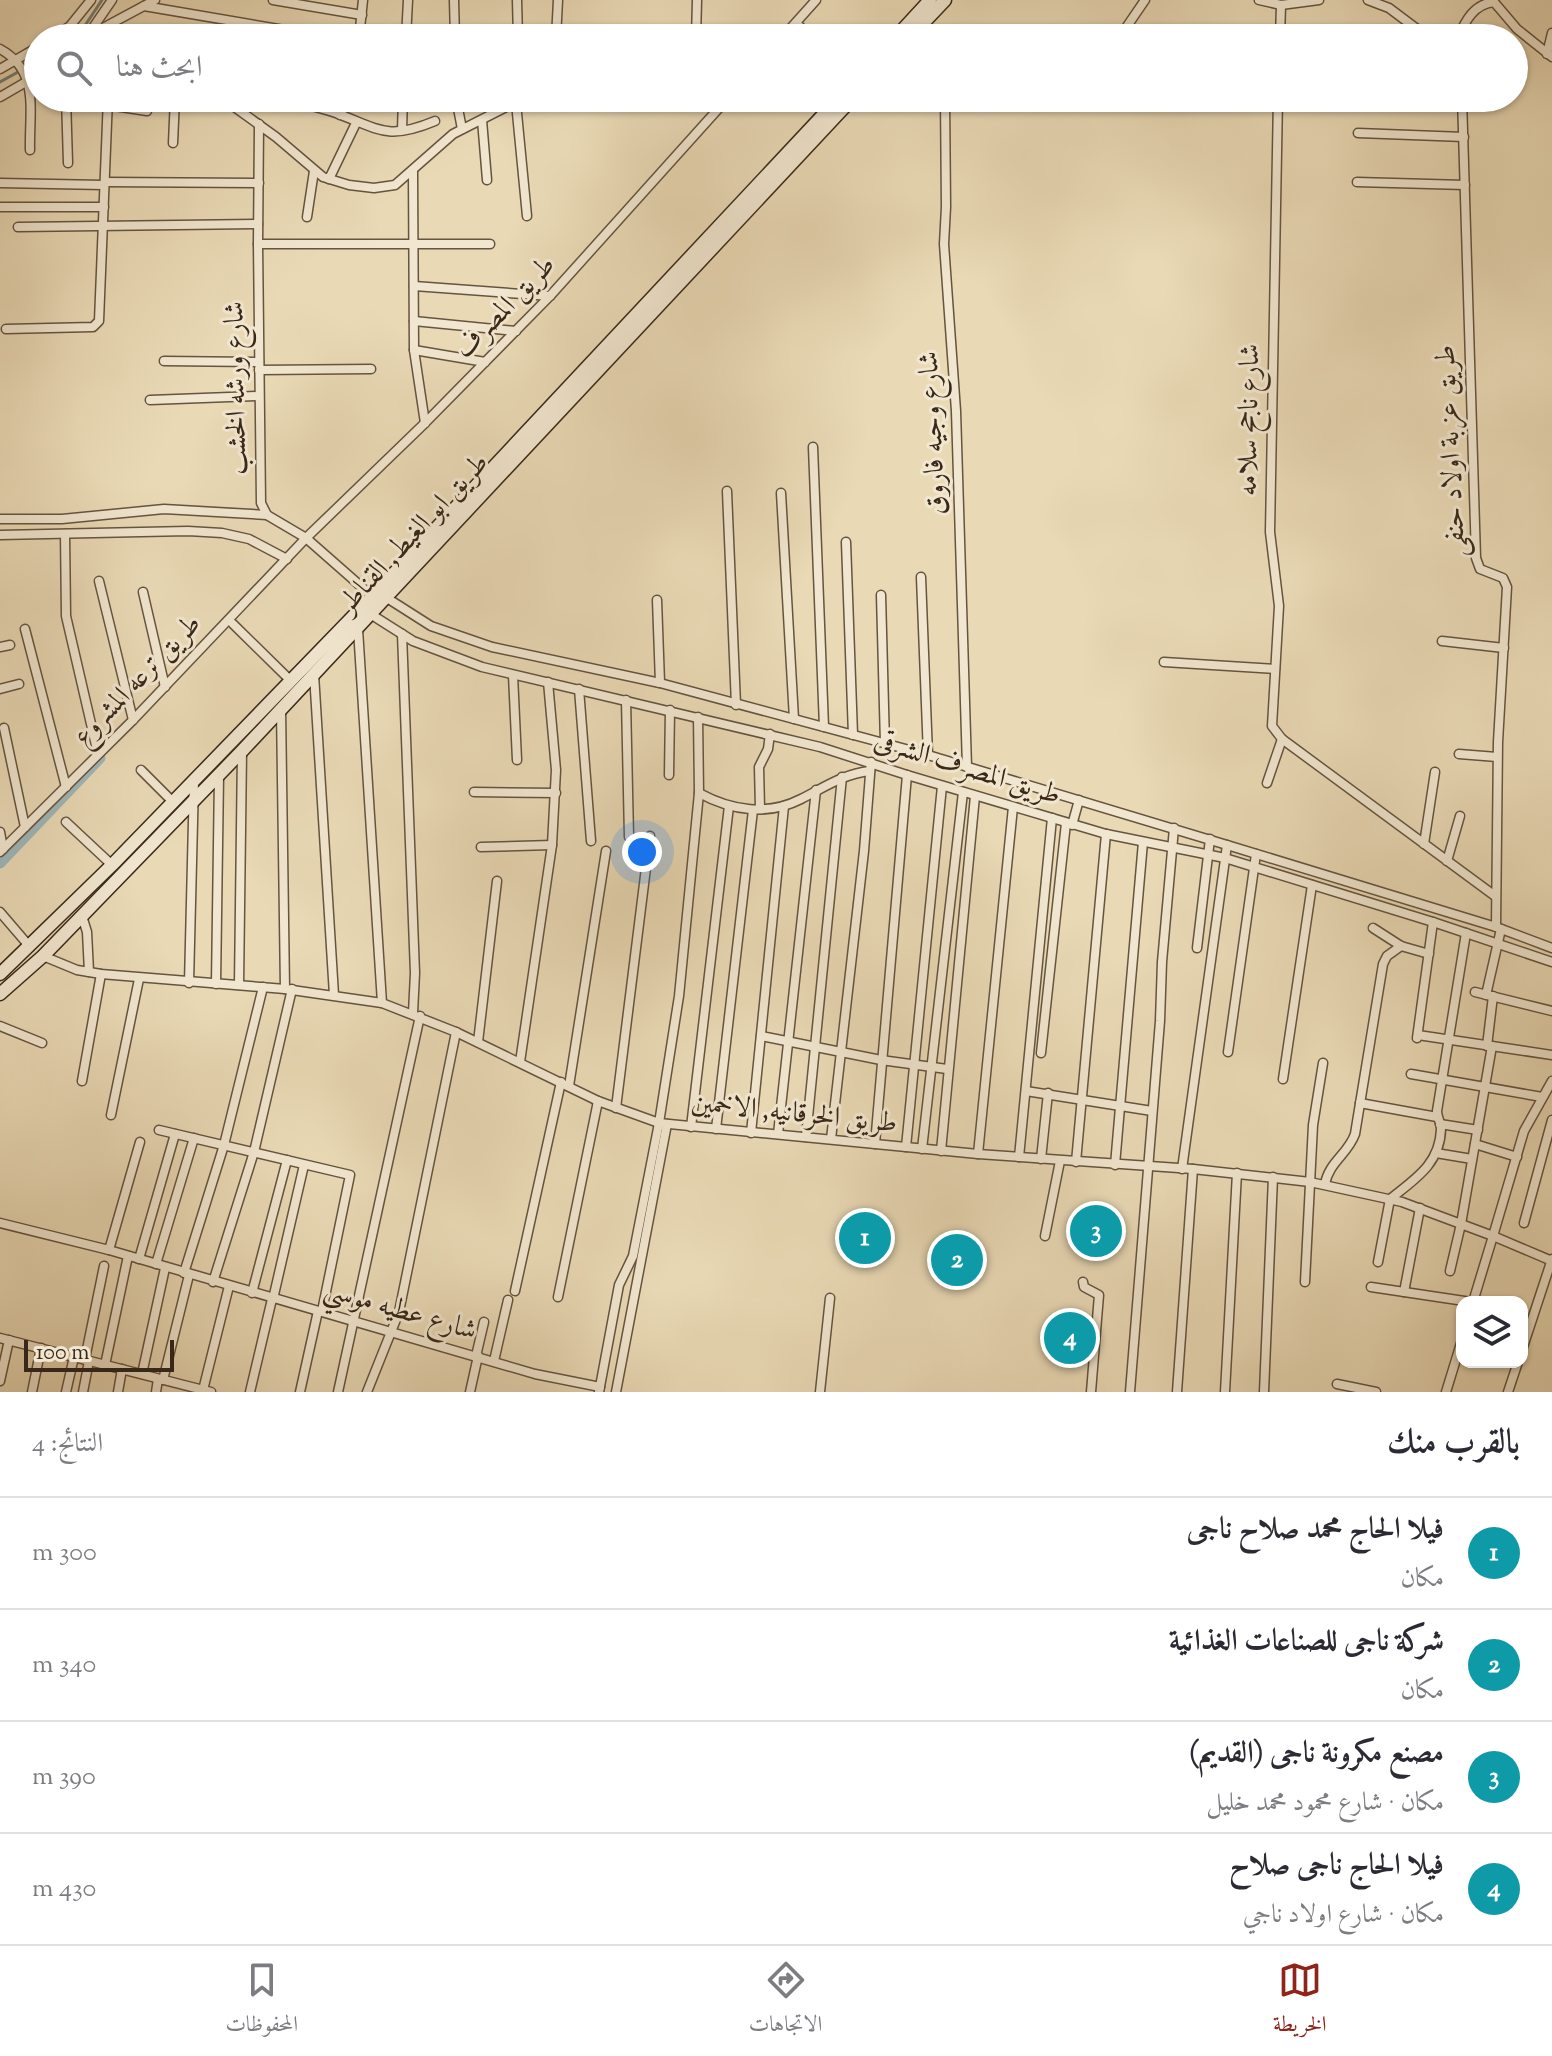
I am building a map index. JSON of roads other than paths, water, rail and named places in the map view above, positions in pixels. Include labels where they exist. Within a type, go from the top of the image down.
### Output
[{"type":"main road","points":[[908,24],[930,0]]},
{"type":"main road","points":[[924,24],[945,0]]},
{"type":"main road","name":"طريق ابو الغيط, القناطر","points":[[0,974],[112,865],[291,681],[826,112]]},
{"type":"main road","name":"طريق ابو الغيط, القناطر","points":[[0,994],[43,956],[219,776],[840,112]]},
{"type":"street","points":[[72,24],[91,0]]},
{"type":"street","points":[[96,24],[112,0]]},
{"type":"street","points":[[111,24],[155,0]]},
{"type":"street","points":[[273,0],[362,15]]},
{"type":"street","points":[[361,24],[363,0]]},
{"type":"street","points":[[407,24],[408,0]]},
{"type":"street","points":[[454,0],[455,24]]},
{"type":"street","points":[[517,0],[518,24]]},
{"type":"street","points":[[557,24],[558,0]]},
{"type":"street","points":[[696,24],[697,0]]},
{"type":"street","points":[[796,23],[816,0]]},
{"type":"street","points":[[1129,24],[1145,0]]},
{"type":"street","points":[[1259,0],[1281,5],[1319,0]]},
{"type":"street","points":[[1368,0],[1389,8],[1408,24]]},
{"type":"street","points":[[1465,24],[1468,17],[1494,1],[1513,24]]},
{"type":"street","points":[[1280,24],[1281,5]]},
{"type":"street","points":[[144,6],[250,24]]},
{"type":"street","points":[[1549,55],[1552,33]]},
{"type":"street","points":[[1528,38],[1549,55]]},
{"type":"street","points":[[0,49],[24,67]]},
{"type":"street","points":[[0,69],[24,56]]},
{"type":"street","points":[[0,97],[24,83]]},
{"type":"street","points":[[30,150],[32,112]]},
{"type":"street","points":[[66,112],[68,163]]},
{"type":"street","points":[[6,329],[93,327],[99,321],[108,112]]},
{"type":"street","points":[[173,143],[174,112]]},
{"type":"street","points":[[242,112],[314,171],[329,179],[362,187],[386,188],[413,172],[462,129],[497,112]]},
{"type":"street","points":[[329,112],[381,131],[419,128],[435,121]]},
{"type":"street","points":[[402,130],[403,112]]},
{"type":"street","points":[[458,112],[462,129]]},
{"type":"street","points":[[520,112],[527,216]]},
{"type":"street","name":"طريق المصرف","points":[[306,538],[550,296],[715,112]]},
{"type":"street","name":"شارع وجيه فاروق","points":[[945,112],[944,244],[956,411],[967,767]]},
{"type":"street","name":"شارع ناجح سلامه","points":[[1278,112],[1270,532],[1279,596],[1272,726],[1282,739]]},
{"type":"street","name":"طريق عزبة اولاد حنفى","points":[[1450,1271],[1486,1087],[1490,1046],[1489,995],[1498,944],[1495,896],[1497,757],[1506,581],[1480,569],[1476,558],[1463,112]]},
{"type":"street","points":[[482,120],[487,180]]},
{"type":"street","points":[[329,179],[356,123]]},
{"type":"street","name":"شارع ورشه الخشب","points":[[259,124],[261,503],[267,515],[306,538],[372,596]]},
{"type":"street","points":[[1358,133],[1464,137]]},
{"type":"street","points":[[307,217],[314,171]]},
{"type":"street","points":[[413,172],[414,350],[425,423]]},
{"type":"street","points":[[1357,182],[1465,185]]},
{"type":"street","points":[[0,183],[259,183]]},
{"type":"street","points":[[0,207],[104,207]]},
{"type":"street","points":[[18,227],[258,224]]},
{"type":"street","points":[[258,244],[490,244]]},
{"type":"street","points":[[414,286],[550,296]]},
{"type":"street","points":[[414,321],[516,331]]},
{"type":"street","points":[[414,350],[485,362]]},
{"type":"street","points":[[164,361],[371,369]]},
{"type":"street","points":[[150,400],[259,396]]},
{"type":"street","points":[[813,447],[824,727]]},
{"type":"street","points":[[727,491],[736,705]]},
{"type":"street","points":[[781,493],[794,719]]},
{"type":"street","points":[[0,519],[62,519],[164,509],[267,515]]},
{"type":"street","points":[[208,532],[211,511]]},
{"type":"street","points":[[0,535],[208,532],[249,539],[287,559]]},
{"type":"street","points":[[65,534],[66,616],[98,754]]},
{"type":"street","name":"طريق ترعه المشروع","points":[[2,850],[133,720],[306,538]]},
{"type":"street","points":[[846,542],[853,735]]},
{"type":"street","points":[[921,577],[928,755]]},
{"type":"street","points":[[99,581],[133,720]]},
{"type":"street","points":[[143,592],[165,687]]},
{"type":"street","points":[[881,595],[885,744]]},
{"type":"street","name":"طريق المصرف الشرقى","points":[[387,598],[431,626],[492,647],[660,683],[928,755],[1498,928],[1552,948]]},
{"type":"street","points":[[657,600],[660,683]]},
{"type":"street","name":"طريق المصرف الشرقى","points":[[372,615],[402,634],[482,667],[770,734],[1069,824],[1225,858],[1552,962]]},
{"type":"street","points":[[233,624],[291,681]]},
{"type":"street","points":[[25,629],[66,787]]},
{"type":"street","points":[[358,629],[382,1003]]},
{"type":"street","points":[[338,1392],[417,1015],[402,634]]},
{"type":"street","points":[[1442,641],[1504,648]]},
{"type":"street","points":[[1164,662],[1275,669]]},
{"type":"street","points":[[314,674],[334,995]]},
{"type":"street","points":[[513,675],[517,760]]},
{"type":"street","points":[[520,1062],[552,845],[556,793],[548,682]]},
{"type":"street","points":[[0,689],[19,684]]},
{"type":"street","points":[[579,689],[591,841]]},
{"type":"street","points":[[626,700],[629,837]]},
{"type":"street","points":[[213,1282],[254,1152],[288,989],[281,709]]},
{"type":"street","points":[[669,775],[670,710]]},
{"type":"street","points":[[616,1392],[637,1294],[679,996],[699,793],[698,717]]},
{"type":"street","points":[[4,728],[4,752],[25,827]]},
{"type":"street","points":[[716,1129],[757,810],[759,767],[768,749],[770,734]]},
{"type":"street","points":[[1267,783],[1282,739],[1495,896]]},
{"type":"street","points":[[239,985],[242,751]]},
{"type":"street","points":[[1459,754],[1497,757]]},
{"type":"street","points":[[699,793],[729,806],[757,810],[784,806],[871,766],[831,1139]]},
{"type":"street","points":[[141,770],[173,802]]},
{"type":"street","points":[[1424,844],[1435,772]]},
{"type":"street","points":[[875,1144],[907,775]]},
{"type":"street","points":[[216,984],[219,776]]},
{"type":"street","points":[[806,1137],[842,777]]},
{"type":"street","points":[[189,983],[194,781]]},
{"type":"street","points":[[906,1147],[942,786]]},
{"type":"street","points":[[778,1134],[816,790]]},
{"type":"street","points":[[474,792],[556,793]]},
{"type":"street","points":[[922,1149],[963,792]]},
{"type":"street","points":[[941,1151],[975,796]]},
{"type":"street","points":[[1041,1053],[1069,824],[1079,800]]},
{"type":"street","points":[[691,1127],[729,806]]},
{"type":"street","points":[[751,1133],[784,806]]},
{"type":"street","points":[[978,1154],[1013,807]]},
{"type":"street","points":[[1447,861],[1460,816]]},
{"type":"street","points":[[1019,1157],[1052,818]]},
{"type":"street","points":[[66,822],[112,865]]},
{"type":"street","points":[[1130,1392],[1174,828]]},
{"type":"street","points":[[0,832],[2,850]]},
{"type":"street","points":[[1076,1162],[1106,834]]},
{"type":"street","points":[[616,1108],[650,836]]},
{"type":"street","points":[[1197,948],[1210,839]]},
{"type":"street","points":[[1115,1165],[1143,842]]},
{"type":"street","points":[[481,847],[552,845]]},
{"type":"street","points":[[1182,1169],[1227,845]]},
{"type":"street","points":[[515,1291],[565,1084],[606,851]]},
{"type":"street","points":[[1228,1052],[1256,854]]},
{"type":"street","points":[[478,1042],[497,881]]},
{"type":"street","points":[[1283,1079],[1312,885]]},
{"type":"street","points":[[0,912],[30,947]]},
{"type":"street","points":[[82,916],[87,932],[89,972]]},
{"type":"street","points":[[1433,922],[1417,1037],[1552,1055]]},
{"type":"street","points":[[1373,928],[1401,946],[1429,954]]},
{"type":"street","points":[[1378,1262],[1390,1199],[1427,1170],[1436,1153],[1441,1079],[1466,933]]},
{"type":"street","points":[[1325,1184],[1331,1166],[1352,1141],[1383,964],[1387,956],[1401,946]]},
{"type":"street","name":"طريق الخرقانيه, الاخمين","points":[[43,956],[67,967],[101,974],[288,989],[382,1003],[456,1032],[598,1101],[663,1124],[941,1151],[1193,1169],[1325,1184],[1420,1208],[1552,1260]]},
{"type":"street","points":[[82,1081],[101,974]]},
{"type":"street","points":[[111,1115],[139,979]]},
{"type":"street","points":[[156,1392],[224,1145],[263,987]]},
{"type":"street","points":[[1475,992],[1552,1011]]},
{"type":"street","points":[[0,1026],[42,1043]]},
{"type":"street","points":[[367,1392],[399,1312],[456,1032]]},
{"type":"street","points":[[761,1036],[881,1060],[947,1069]]},
{"type":"street","points":[[1305,1282],[1313,1125],[1323,1063]]},
{"type":"street","points":[[1411,1074],[1542,1097]]},
{"type":"street","points":[[1474,1296],[1528,1120],[1552,1081]]},
{"type":"street","points":[[1026,1091],[1152,1111]]},
{"type":"street","points":[[1041,1159],[1048,1093]]},
{"type":"street","points":[[558,1297],[598,1101]]},
{"type":"street","points":[[1360,1103],[1478,1130]]},
{"type":"street","points":[[1524,1223],[1552,1120]]},
{"type":"street","points":[[599,1390],[619,1285],[633,1256],[663,1124]]},
{"type":"street","points":[[159,1130],[350,1175],[300,1392]]},
{"type":"street","points":[[139,1259],[175,1134]]},
{"type":"street","points":[[142,1374],[161,1266],[194,1138]]},
{"type":"street","points":[[109,1250],[140,1142]]},
{"type":"street","points":[[1475,1144],[1517,1157]]},
{"type":"street","points":[[1436,1153],[1472,1159]]},
{"type":"street","points":[[252,1293],[287,1160]]},
{"type":"street","points":[[1045,1236],[1060,1161]]},
{"type":"street","points":[[250,1392],[304,1165]]},
{"type":"street","points":[[1177,1392],[1193,1169]]},
{"type":"street","points":[[1225,1392],[1237,1173]]},
{"type":"street","points":[[1264,1392],[1273,1177]]},
{"type":"street","points":[[1404,1292],[1420,1208]]},
{"type":"street","name":"شارع عطيه موسي","points":[[0,1223],[109,1250],[599,1390]]},
{"type":"street","points":[[105,1365],[128,1256]]},
{"type":"street","points":[[1528,1332],[1552,1260]]},
{"type":"street","points":[[83,1392],[104,1266]]},
{"type":"street","points":[[1083,1282],[1084,1287],[1099,1295],[1091,1392]]},
{"type":"street","points":[[0,1381],[4,1339],[207,1391],[229,1286]]},
{"type":"street","points":[[1371,1287],[1456,1300]]},
{"type":"street","points":[[820,1392],[830,1298]]},
{"type":"street","points":[[494,1361],[508,1300]]},
{"type":"street","points":[[470,1392],[484,1322]]},
{"type":"street","points":[[32,1392],[41,1348]]},
{"type":"street","points":[[66,1392],[74,1357]]},
{"type":"street","points":[[1446,1392],[1456,1360]]},
{"type":"street","points":[[1508,1392],[1516,1368]]},
{"type":"street","points":[[118,1392],[122,1369]]},
{"type":"street","points":[[1337,1384],[1376,1392]]},
{"type":"waterway","points":[[86,24],[102,0]]},
{"type":"waterway","points":[[0,82],[24,69]]},
{"type":"waterway","points":[[0,863],[100,758]]},
{"type":"place","name":"مصنع مكرونة ناجى (القديم)","points":[[1096,1231]]},
{"type":"place","name":"فيلا الحاج محمد صلاح ناجى","points":[[865,1238]]},
{"type":"place","name":"شركة ناجى للصناعات الغذائية","points":[[957,1260]]},
{"type":"place","name":"فيلا الحاج ناجى صلاح","points":[[1070,1338]]}]
